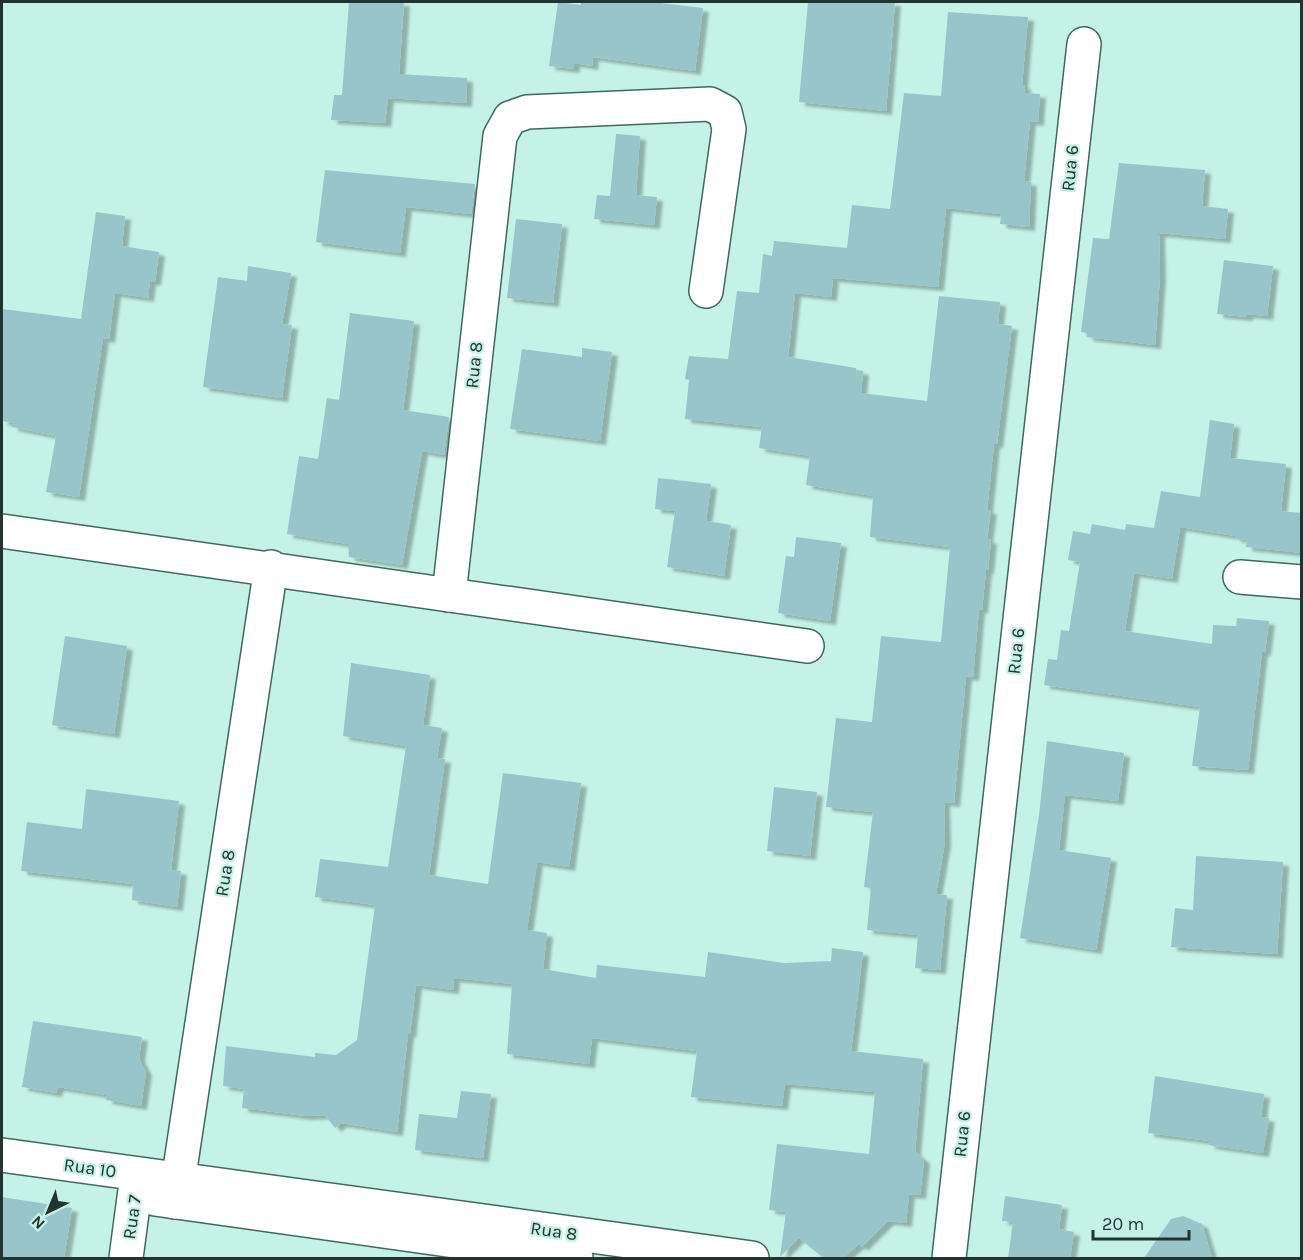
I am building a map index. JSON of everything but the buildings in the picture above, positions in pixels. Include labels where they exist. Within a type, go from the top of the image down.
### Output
[{"type":"street","name":"Rua 6","points":[[949,1258],[1084,44]]},
{"type":"street","name":"Rua 8","points":[[449,595],[500,136],[510,118],[527,112],[710,105],[724,112],[729,129],[706,291]]},
{"type":"street","points":[[2,531],[271,567],[807,646]]},
{"type":"street","name":"Rua 8","points":[[271,567],[177,1190],[576,1258]]},
{"type":"street","points":[[1240,577],[1302,582]]},
{"type":"street","name":"Rua 10","points":[[2,1155],[136,1186]]},
{"type":"street","name":"Rua 10","points":[[2,1177],[177,1190]]},
{"type":"street","name":"Rua 7","points":[[126,1258],[136,1186]]},
{"type":"street","name":"Rua 8","points":[[457,1239],[752,1258]]}]
